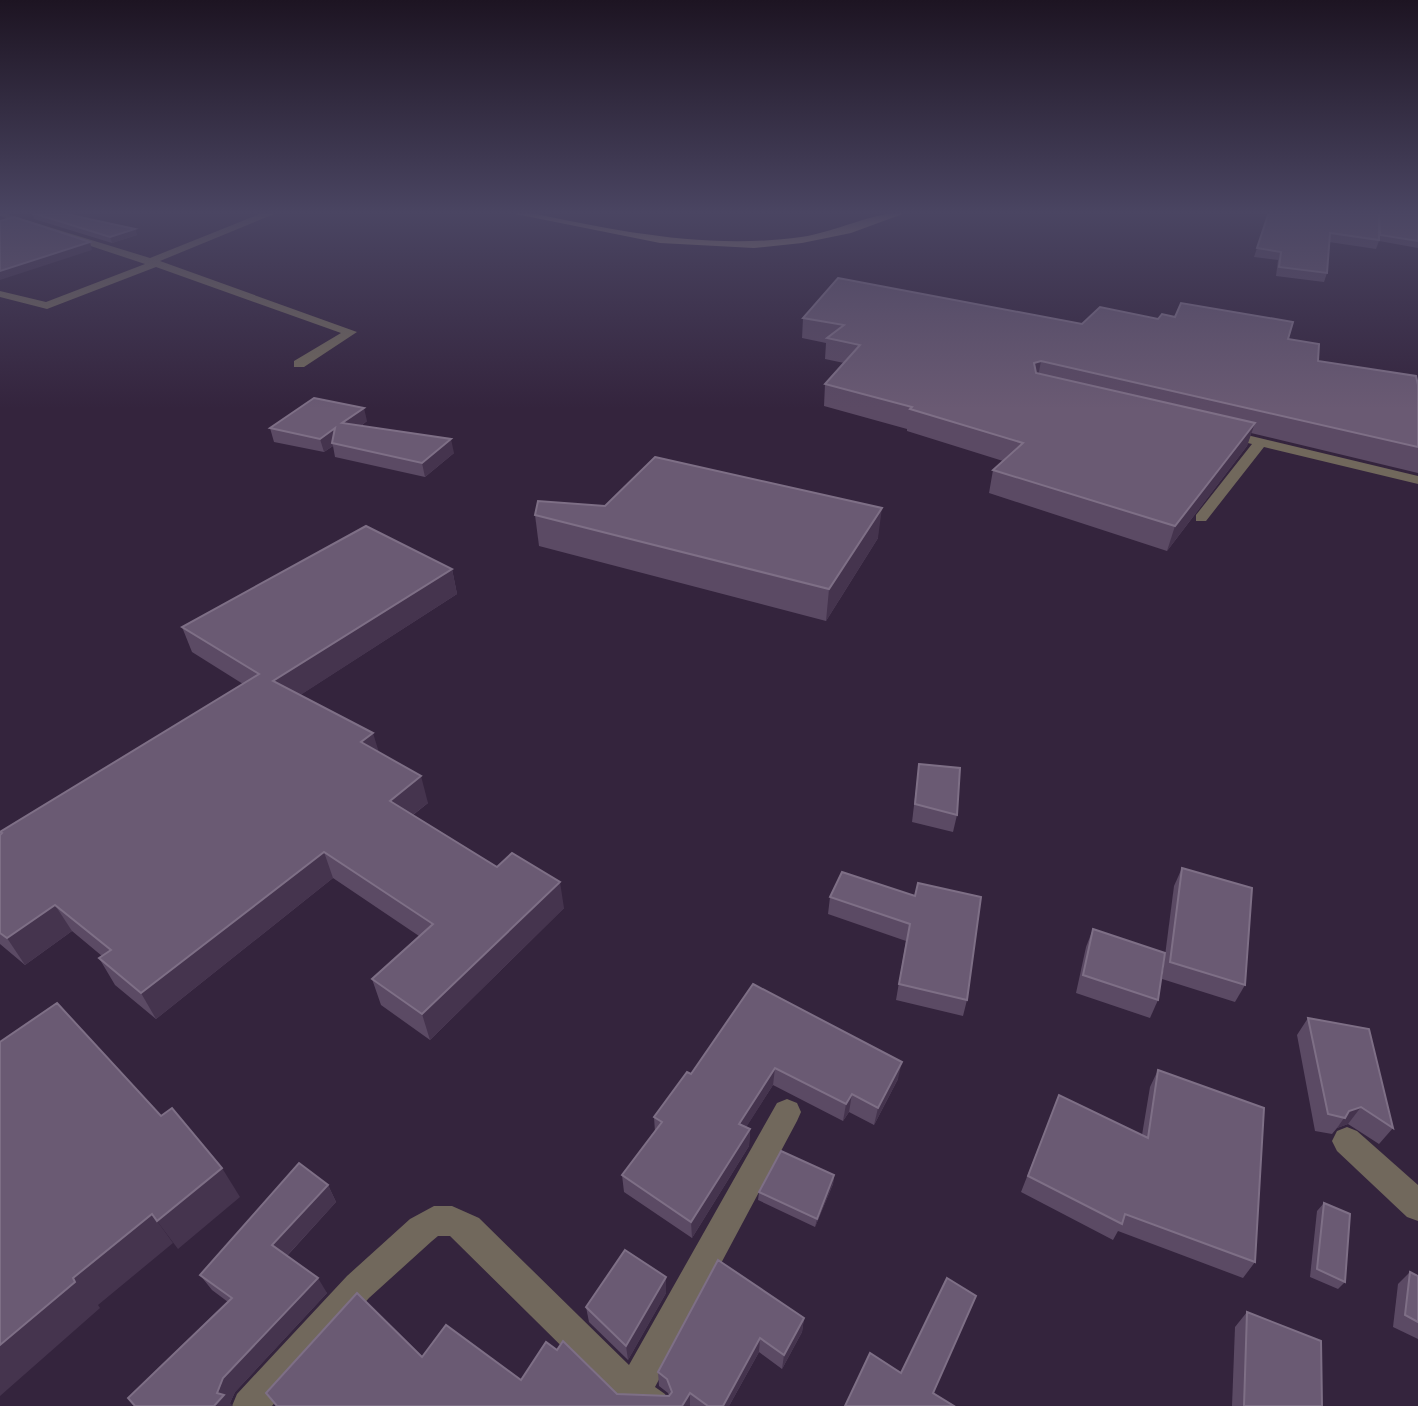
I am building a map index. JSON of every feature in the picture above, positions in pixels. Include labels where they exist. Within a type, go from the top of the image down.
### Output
[{"type":"street","points":[[0,294],[47,306],[116,278]]},
{"type":"street","points":[[194,278],[351,332],[299,364]]},
{"type":"street","points":[[249,1406],[358,1287],[434,1221],[452,1221],[468,1229],[643,1399],[787,1112]]},
{"type":"street","points":[[1347,1141],[1418,1206]]},
{"type":"lane","points":[[1216,431],[1418,480]]},
{"type":"lane","points":[[1201,518],[1261,442]]},
{"type":"building","points":[[838,278],[1082,324],[1100,307],[1158,319],[1162,314],[1175,317],[1181,303],[1293,322],[1288,339],[1319,344],[1318,361],[1416,376],[1418,447],[1041,361],[1034,363],[1036,373],[1255,423],[1175,526],[993,470],[1023,443],[910,409],[912,407],[825,384],[860,345],[827,338],[844,325],[803,318]]},
{"type":"building","points":[[314,398],[364,408],[342,423],[451,439],[422,463],[332,443],[335,428],[320,439],[270,428]]},
{"type":"building","points":[[655,457],[882,508],[829,589],[535,515],[538,501],[605,506]]},
{"type":"building","points":[[366,526],[452,569],[273,681],[373,733],[361,742],[421,776],[390,801],[497,867],[512,853],[560,882],[422,1014],[372,979],[433,924],[324,852],[141,993],[99,958],[111,950],[55,905],[7,938],[0,933],[0,832],[259,674],[182,627]]},
{"type":"building","points":[[919,764],[960,768],[957,815],[915,804]]},
{"type":"building","points":[[1182,868],[1252,888],[1245,985],[1170,962]]},
{"type":"building","points":[[842,872],[915,896],[918,883],[981,897],[967,1000],[899,984],[910,924],[830,897]]},
{"type":"building","points":[[1093,929],[1165,953],[1158,1000],[1083,975]]},
{"type":"building","points":[[753,984],[902,1062],[878,1108],[852,1094],[846,1104],[775,1068],[739,1124],[750,1129],[691,1222],[622,1175],[662,1122],[654,1117],[687,1072],[691,1074]]},
{"type":"building","points":[[57,1003],[161,1116],[172,1108],[222,1168],[157,1221],[152,1214],[73,1278],[75,1282],[0,1345],[0,1042]]},
{"type":"building","points":[[1308,1018],[1369,1029],[1393,1128],[1361,1107],[1349,1111],[1345,1118],[1328,1114]]},
{"type":"building","points":[[1158,1070],[1264,1108],[1255,1262],[1125,1214],[1122,1224],[1028,1176],[1059,1095],[1148,1138]]},
{"type":"building","points":[[781,1151],[834,1175],[817,1219],[759,1192]]},
{"type":"building","points":[[299,1163],[328,1185],[272,1245],[318,1278],[223,1378],[217,1393],[224,1395],[214,1406],[135,1406],[128,1398],[232,1298],[200,1275]]},
{"type":"building","points":[[1324,1203],[1350,1214],[1345,1282],[1317,1269]]},
{"type":"building","points":[[625,1250],[666,1277],[626,1346],[586,1307]]},
{"type":"building","points":[[718,1260],[804,1318],[784,1355],[760,1338],[723,1406],[708,1406],[690,1393],[682,1406],[277,1406],[266,1393],[357,1293],[422,1357],[446,1325],[521,1380],[546,1342],[557,1350],[563,1341],[617,1394],[669,1396],[672,1392],[667,1379],[658,1372]]},
{"type":"building","points":[[1410,1272],[1418,1276],[1418,1322],[1405,1315]]},
{"type":"building","points":[[947,1278],[976,1296],[933,1393],[954,1406],[845,1406],[870,1353],[901,1373]]},
{"type":"building","points":[[1247,1312],[1321,1341],[1322,1406],[1244,1406]]}]
